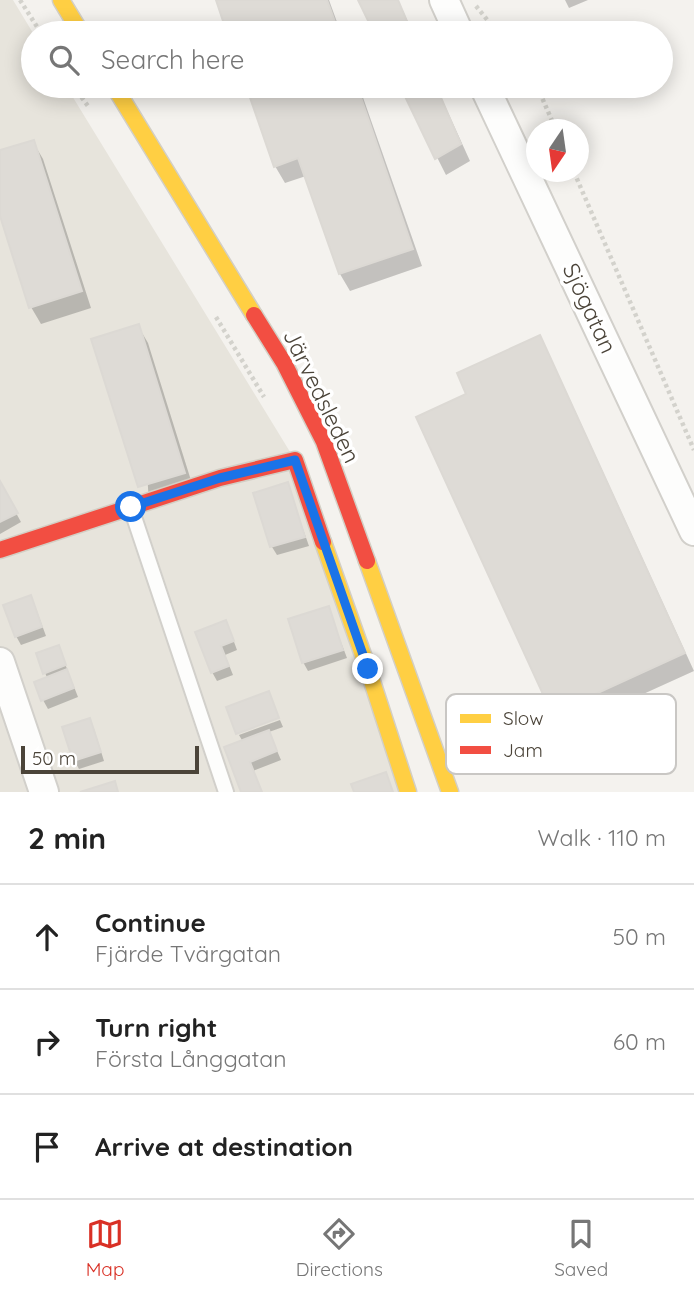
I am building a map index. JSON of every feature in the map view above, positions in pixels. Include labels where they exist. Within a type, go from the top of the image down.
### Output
[{"type":"main road","points":[[61,0],[74,21]]},
{"type":"main road","name":"Järvedsleden","points":[[121,98],[284,363],[324,442],[450,792]]},
{"type":"main road","points":[[0,550],[220,478],[295,460],[408,792]]},
{"type":"street","points":[[444,0],[454,21]]},
{"type":"street","name":"Sjögatan","points":[[490,98],[694,531]]},
{"type":"street","points":[[0,662],[44,792]]},
{"type":"lane","points":[[131,507],[226,792]]},
{"type":"path","points":[[20,0],[33,21]]},
{"type":"path","points":[[472,0],[489,21]]},
{"type":"path","points":[[542,98],[551,119]]},
{"type":"path","points":[[578,182],[694,450]]},
{"type":"shaded area","points":[[0,0],[13,0],[26,21],[21,21],[21,98],[73,98],[295,460],[408,792],[0,792]]},
{"type":"building","points":[[216,0],[327,0],[335,21],[223,21]]},
{"type":"building","points":[[358,0],[398,0],[407,21],[368,21]]},
{"type":"building","points":[[250,98],[361,98],[413,249],[339,274],[298,158],[274,167]]},
{"type":"building","points":[[406,98],[441,98],[461,144],[435,159]]},
{"type":"building","points":[[34,140],[82,291],[29,308],[0,216],[0,150]]},
{"type":"building","points":[[139,324],[185,473],[138,487],[91,339]]},
{"type":"building","points":[[540,335],[685,653],[596,694],[543,694],[416,417],[466,394],[457,373]]},
{"type":"building","points":[[0,481],[18,513],[0,522]]},
{"type":"building","points":[[288,482],[305,537],[270,547],[253,493]]},
{"type":"building","points":[[31,595],[42,627],[15,637],[3,605]]},
{"type":"building","points":[[329,606],[343,650],[302,663],[288,619]]},
{"type":"building","points":[[226,620],[234,641],[221,646],[229,666],[211,673],[195,632]]},
{"type":"building","points":[[59,645],[66,665],[43,674],[36,653]]},
{"type":"building","points":[[67,669],[74,688],[41,701],[34,682]]},
{"type":"building","points":[[269,691],[279,718],[236,734],[226,707]]},
{"type":"building","points":[[90,718],[101,752],[73,761],[62,727]]},
{"type":"building","points":[[269,730],[277,751],[250,762],[262,792],[241,792],[224,747]]},
{"type":"building","points":[[386,772],[393,792],[354,792],[351,784]]},
{"type":"building","points":[[115,781],[118,792],[80,792]]},
{"type":"traffic: slow","points":[[61,0],[74,21]]},
{"type":"traffic: slow","points":[[121,98],[254,315]]},
{"type":"traffic: slow","points":[[323,542],[408,792]]},
{"type":"traffic: slow","points":[[367,561],[450,792]]},
{"type":"traffic: jam","points":[[254,315],[284,363],[324,442],[367,561]]},
{"type":"traffic: jam","points":[[0,550],[220,478],[295,460],[323,542]]},
{"type":"route","points":[[131,507],[220,478],[295,460],[368,669]]}]
